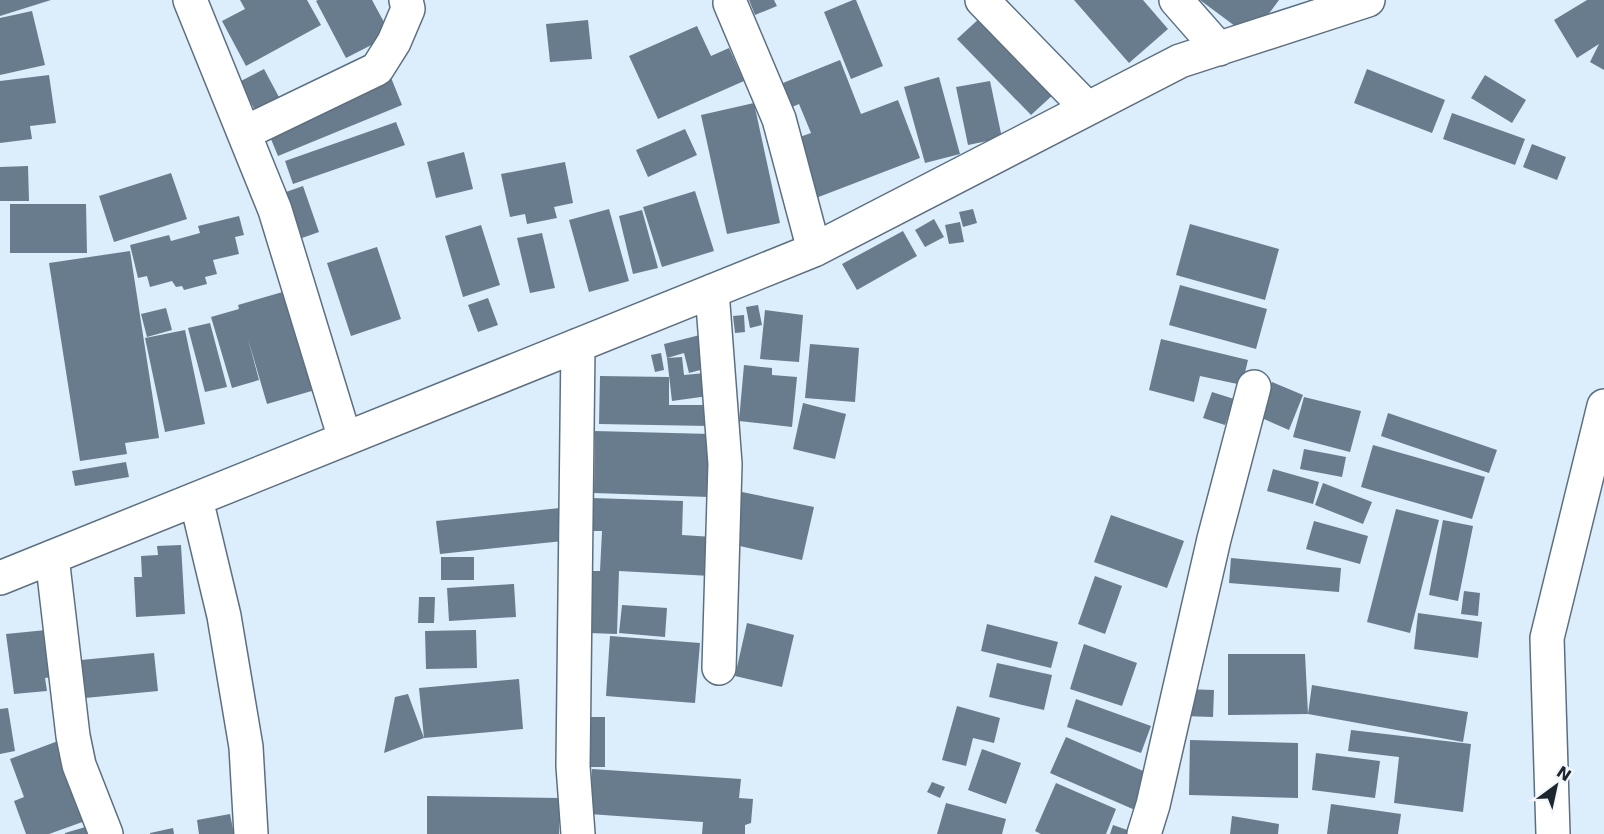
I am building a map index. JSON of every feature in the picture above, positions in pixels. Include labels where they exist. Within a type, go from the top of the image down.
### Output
[{"type":"street","points":[[190,0],[275,210],[345,439]]},
{"type":"street","points":[[244,133],[377,69],[394,42],[408,9],[406,0]]},
{"type":"street","points":[[982,0],[1087,108]]},
{"type":"street","points":[[1176,0],[1219,49]]},
{"type":"street","points":[[0,578],[814,250],[1180,61],[1368,0]]},
{"type":"street","points":[[730,3],[779,119],[814,250]]},
{"type":"street","points":[[712,291],[725,464],[719,668]]},
{"type":"street","points":[[578,345],[573,754],[578,834]]},
{"type":"street","points":[[1144,834],[1153,805],[1214,539],[1254,387]]},
{"type":"street","points":[[1553,834],[1547,638],[1604,406]]},
{"type":"street","points":[[196,499],[228,638],[246,747],[251,834]]},
{"type":"street","points":[[52,557],[73,736],[79,765],[106,834]]},
{"type":"building","points":[[0,0],[51,0],[0,16]]},
{"type":"building","points":[[240,0],[307,0],[321,25],[246,66],[222,21],[245,9]]},
{"type":"building","points":[[372,0],[391,35],[346,58],[316,1]]},
{"type":"building","points":[[749,0],[774,0],[777,6],[755,15]]},
{"type":"building","points":[[856,0],[883,66],[851,79],[824,12]]},
{"type":"building","points":[[1074,0],[1143,0],[1168,29],[1129,63]]},
{"type":"building","points":[[1200,0],[1279,0],[1251,38]]},
{"type":"building","points":[[1587,0],[1604,0],[1604,70],[1590,62],[1599,44],[1577,58],[1554,20]]},
{"type":"building","points":[[32,11],[45,65],[0,75],[0,18]]},
{"type":"building","points":[[982,16],[1055,93],[1031,115],[957,39]]},
{"type":"building","points":[[588,20],[592,59],[550,62],[546,24]]},
{"type":"building","points":[[697,26],[711,56],[729,48],[744,81],[658,119],[629,56]]},
{"type":"building","points":[[840,60],[861,114],[898,100],[920,158],[816,198],[794,139],[811,133],[799,104],[783,111],[773,87]]},
{"type":"building","points":[[264,69],[280,99],[256,112],[239,82]]},
{"type":"building","points":[[1367,69],[1445,100],[1432,133],[1354,103]]},
{"type":"building","points":[[49,75],[56,123],[30,126],[32,139],[0,143],[0,81]]},
{"type":"building","points":[[390,75],[402,105],[278,156],[266,127]]},
{"type":"building","points":[[1485,75],[1526,100],[1512,123],[1471,98]]},
{"type":"building","points":[[939,77],[960,154],[925,163],[904,87]]},
{"type":"building","points":[[990,81],[1002,138],[968,145],[956,87]]},
{"type":"building","points":[[754,103],[780,223],[727,234],[701,115]]},
{"type":"building","points":[[1452,113],[1525,139],[1515,165],[1443,139]]},
{"type":"building","points":[[396,122],[405,145],[293,184],[285,161]]},
{"type":"building","points":[[685,129],[697,155],[648,177],[636,150]]},
{"type":"building","points":[[1532,144],[1566,157],[1557,180],[1523,167]]},
{"type":"building","points":[[464,152],[473,189],[436,198],[427,162]]},
{"type":"building","points":[[565,162],[573,203],[554,207],[557,218],[527,224],[525,214],[510,217],[501,174]]},
{"type":"building","points":[[28,166],[29,201],[0,201],[0,167]]},
{"type":"building","points":[[171,173],[187,219],[114,242],[99,196]]},
{"type":"building","points":[[303,186],[319,232],[302,238],[286,192]]},
{"type":"building","points":[[695,191],[714,251],[662,267],[643,207]]},
{"type":"building","points":[[10,204],[86,204],[87,253],[10,253]]},
{"type":"building","points":[[609,209],[629,281],[589,292],[569,220]]},
{"type":"building","points":[[973,209],[977,223],[963,227],[959,212]]},
{"type":"building","points":[[642,210],[658,268],[633,274],[619,216]]},
{"type":"building","points":[[239,216],[244,235],[235,237],[239,254],[213,260],[217,274],[205,277],[207,284],[184,290],[182,286],[176,287],[172,281],[150,287],[147,276],[138,278],[130,245],[169,235],[171,241],[200,233],[198,226]]},
{"type":"building","points":[[934,219],[944,237],[925,247],[915,230]]},
{"type":"building","points":[[960,222],[964,242],[949,244],[945,225]]},
{"type":"building","points":[[1190,224],[1279,249],[1265,300],[1176,275]]},
{"type":"building","points":[[481,225],[500,285],[463,297],[445,236]]},
{"type":"building","points":[[903,231],[917,256],[857,290],[842,264]]},
{"type":"building","points":[[542,233],[555,288],[530,293],[517,238]]},
{"type":"building","points":[[377,247],[401,319],[351,336],[327,263]]},
{"type":"building","points":[[130,251],[159,438],[125,443],[127,454],[80,461],[49,263]]},
{"type":"building","points":[[1180,285],[1267,309],[1256,349],[1169,325]]},
{"type":"building","points":[[286,291],[315,390],[267,404],[248,339],[259,380],[232,388],[211,317],[239,309],[238,305]]},
{"type":"building","points":[[488,298],[498,325],[478,332],[468,305]]},
{"type":"building","points":[[758,305],[762,325],[750,328],[746,307]]},
{"type":"building","points":[[166,308],[172,330],[147,337],[141,314]]},
{"type":"building","points":[[765,310],[803,315],[799,362],[760,359]]},
{"type":"building","points":[[744,315],[745,332],[735,333],[733,316]]},
{"type":"building","points":[[210,323],[227,387],[205,392],[188,328]]},
{"type":"building","points":[[185,330],[205,424],[165,432],[145,338]]},
{"type":"building","points":[[700,335],[708,368],[689,373],[684,353],[667,358],[664,344]]},
{"type":"building","points":[[1161,339],[1248,360],[1242,385],[1200,376],[1194,402],[1149,390]]},
{"type":"building","points":[[810,344],[859,348],[855,402],[805,398]]},
{"type":"building","points":[[661,353],[664,370],[655,372],[651,355]]},
{"type":"building","points":[[682,357],[684,375],[705,373],[708,396],[672,401],[667,358]]},
{"type":"building","points":[[744,365],[772,368],[772,375],[797,377],[792,427],[739,421]]},
{"type":"building","points":[[600,376],[669,377],[669,405],[709,405],[709,426],[599,424]]},
{"type":"building","points":[[1272,382],[1303,395],[1289,430],[1257,416]]},
{"type":"building","points":[[1212,392],[1234,399],[1225,425],[1203,418]]},
{"type":"building","points":[[1304,397],[1361,411],[1350,452],[1293,437]]},
{"type":"building","points":[[803,403],[846,414],[835,459],[793,449]]},
{"type":"building","points":[[1388,413],[1497,450],[1489,473],[1381,436]]},
{"type":"building","points":[[595,431],[711,434],[709,497],[594,493]]},
{"type":"building","points":[[1373,445],[1485,477],[1472,519],[1361,487]]},
{"type":"building","points":[[1304,449],[1346,457],[1342,477],[1300,469]]},
{"type":"building","points":[[126,462],[129,477],[75,486],[72,471]]},
{"type":"building","points":[[1273,469],[1319,482],[1313,504],[1267,491]]},
{"type":"building","points":[[1323,483],[1372,502],[1363,524],[1315,505]]},
{"type":"building","points":[[742,492],[814,507],[802,560],[731,544]]},
{"type":"building","points":[[592,498],[683,501],[682,535],[713,537],[711,576],[619,571],[617,634],[589,633],[591,571],[600,571],[602,531],[591,531]]},
{"type":"building","points":[[560,508],[563,541],[440,554],[436,521]]},
{"type":"building","points":[[1396,509],[1439,520],[1410,633],[1367,622]]},
{"type":"building","points":[[1111,515],[1184,541],[1167,588],[1094,562]]},
{"type":"building","points":[[1443,520],[1473,526],[1458,601],[1429,595]]},
{"type":"building","points":[[1314,521],[1368,536],[1360,564],[1306,549]]},
{"type":"building","points":[[181,545],[185,614],[136,617],[134,577],[142,577],[141,556],[158,555],[157,546]]},
{"type":"building","points":[[441,557],[474,557],[474,580],[441,580]]},
{"type":"building","points":[[1231,558],[1341,568],[1339,592],[1229,583]]},
{"type":"building","points":[[1095,576],[1122,586],[1105,634],[1078,624]]},
{"type":"building","points":[[514,584],[516,617],[449,621],[447,588]]},
{"type":"building","points":[[1464,591],[1480,593],[1478,616],[1461,614]]},
{"type":"building","points":[[419,597],[435,597],[434,623],[418,623]]},
{"type":"building","points":[[622,605],[667,608],[665,637],[619,633]]},
{"type":"building","points":[[1418,613],[1482,622],[1478,658],[1414,649]]},
{"type":"building","points":[[747,623],[794,635],[782,687],[735,676]]},
{"type":"building","points":[[987,624],[1058,642],[1051,668],[981,651]]},
{"type":"building","points":[[56,629],[61,676],[45,678],[47,691],[14,694],[6,634]]},
{"type":"building","points":[[476,630],[477,668],[426,669],[425,631]]},
{"type":"building","points":[[610,636],[700,643],[695,703],[606,696]]},
{"type":"building","points":[[1084,644],[1137,663],[1122,706],[1070,689]]},
{"type":"building","points":[[154,653],[158,691],[85,698],[81,660]]},
{"type":"building","points":[[1228,654],[1305,654],[1308,714],[1228,715]]},
{"type":"building","points":[[997,663],[1052,675],[1044,710],[989,697]]},
{"type":"building","points":[[519,679],[523,729],[424,738],[419,688]]},
{"type":"building","points":[[1312,685],[1468,712],[1463,742],[1308,714]]},
{"type":"building","points":[[1184,689],[1214,690],[1213,717],[1183,716]]},
{"type":"building","points":[[408,694],[424,738],[384,753],[395,697]]},
{"type":"building","points":[[1076,699],[1151,726],[1141,753],[1067,727]]},
{"type":"building","points":[[957,706],[1000,718],[994,743],[973,738],[966,766],[942,760]]},
{"type":"building","points":[[8,708],[15,751],[0,754],[0,709]]},
{"type":"building","points":[[585,717],[605,717],[605,767],[586,767]]},
{"type":"building","points":[[1351,730],[1471,744],[1463,812],[1394,803],[1399,757],[1348,751]]},
{"type":"building","points":[[1066,737],[1150,774],[1135,810],[1050,773]]},
{"type":"building","points":[[1190,740],[1298,743],[1298,798],[1189,795]]},
{"type":"building","points":[[58,741],[88,820],[49,834],[26,834],[14,801],[24,797],[10,759]]},
{"type":"building","points":[[982,749],[1021,763],[1006,804],[968,790]]},
{"type":"building","points":[[1316,753],[1380,761],[1375,798],[1312,790]]},
{"type":"building","points":[[592,769],[741,779],[739,798],[753,799],[751,823],[745,825],[745,834],[702,834],[703,822],[589,814]]},
{"type":"building","points":[[932,782],[945,787],[940,798],[927,792]]},
{"type":"building","points":[[1056,783],[1116,809],[1106,834],[1041,834],[1035,831]]},
{"type":"building","points":[[427,796],[559,798],[559,834],[427,834]]},
{"type":"building","points":[[946,803],[1006,819],[1002,834],[937,834]]},
{"type":"building","points":[[1331,804],[1401,814],[1398,834],[1327,834]]},
{"type":"building","points":[[230,814],[234,834],[199,834],[197,820]]},
{"type":"building","points":[[1232,816],[1279,824],[1278,834],[1230,834]]},
{"type":"building","points":[[99,823],[102,834],[65,834],[65,833]]},
{"type":"building","points":[[1113,825],[1133,832],[1133,834],[1110,834]]},
{"type":"building","points":[[173,828],[174,834],[150,834],[150,833]]}]
